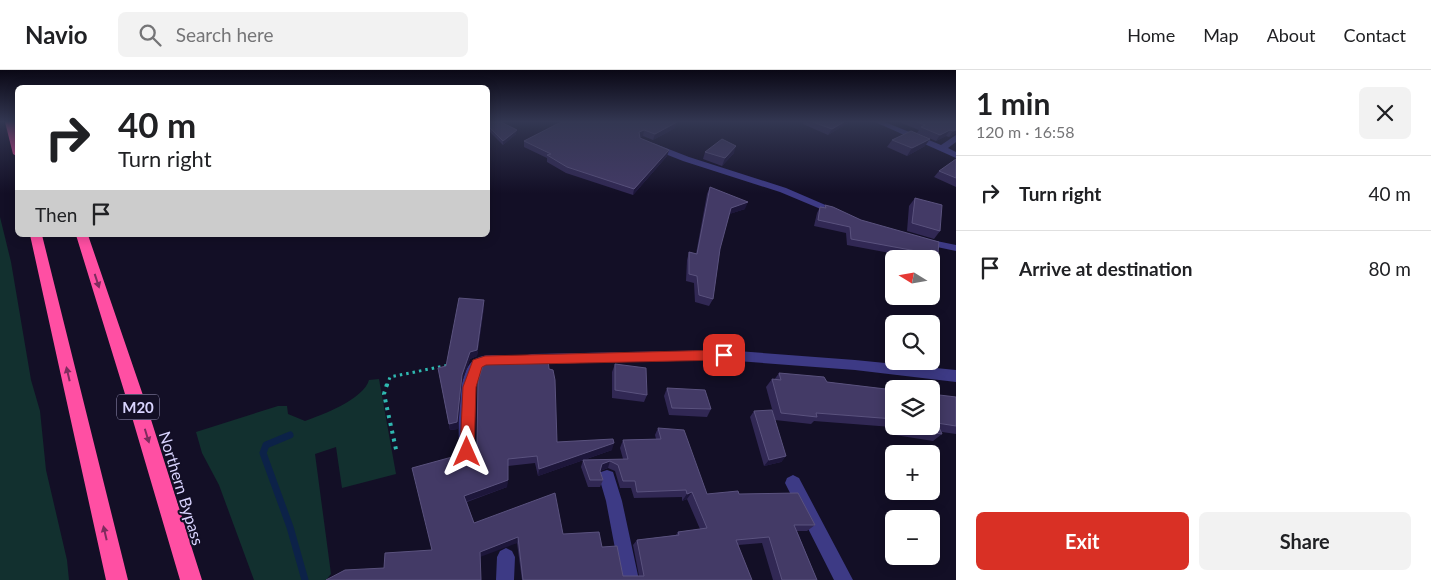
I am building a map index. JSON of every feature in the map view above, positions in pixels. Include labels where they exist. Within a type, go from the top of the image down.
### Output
[{"type":"highway","points":[[36,237],[117,580]]},
{"type":"highway","name":"Northern Bypass","points":[[83,237],[138,407],[191,580]]},
{"type":"street","points":[[654,146],[686,159],[783,190],[852,218]]},
{"type":"street","points":[[934,146],[956,155]]},
{"type":"street","points":[[941,149],[945,146]]},
{"type":"street","points":[[915,239],[956,248]]},
{"type":"street","points":[[467,452],[469,387],[477,364],[485,361],[724,355],[855,365],[956,376]]},
{"type":"street","points":[[608,477],[630,580]]},
{"type":"street","points":[[793,483],[844,580]]},
{"type":"street","points":[[505,580],[506,557]]},
{"type":"path","points":[[397,454],[384,394],[390,377],[446,365],[477,364]]},
{"type":"green space","points":[[0,217],[11,262],[31,380],[40,411],[46,470],[67,560],[69,580],[0,580]]},
{"type":"green space","points":[[379,379],[396,474],[342,488],[336,447],[315,454],[331,574],[326,580],[254,580],[219,485],[202,453],[196,432],[278,406],[287,406],[288,414],[305,421],[351,400],[366,387],[369,380]]},
{"type":"building","points":[[534,146],[659,146],[669,150],[634,189],[567,167],[547,155],[551,154]]},
{"type":"building","points":[[713,146],[736,146],[725,158],[705,152]]},
{"type":"building","points":[[956,159],[956,178],[939,171]]},
{"type":"building","points":[[710,187],[748,202],[731,208],[720,249],[713,299],[699,295],[697,276],[689,274],[689,252],[697,254]]},
{"type":"building","points":[[915,198],[942,205],[940,231],[912,223]]},
{"type":"building","points":[[825,205],[861,220],[939,242],[938,250],[911,250],[851,239],[850,227],[818,220],[820,207],[826,208]]},
{"type":"building","points":[[459,298],[484,300],[477,350],[470,352],[462,375],[457,422],[449,424],[438,368],[446,366]]},
{"type":"building","points":[[548,359],[549,369],[553,370],[555,380],[557,442],[613,439],[614,443],[539,469],[537,456],[508,459],[508,480],[464,496],[474,523],[555,493],[563,534],[599,532],[602,547],[617,546],[623,576],[644,576],[637,540],[679,535],[678,532],[707,528],[692,492],[687,494],[686,490],[637,492],[635,481],[623,481],[618,465],[610,461],[602,464],[600,471],[603,480],[590,480],[583,460],[628,459],[623,440],[661,439],[658,428],[684,430],[707,494],[738,491],[739,494],[798,493],[815,525],[794,525],[817,580],[782,580],[769,537],[736,540],[752,580],[523,580],[518,537],[480,552],[481,580],[326,580],[345,570],[384,568],[385,553],[432,550],[412,468],[474,451],[477,445],[478,381],[484,362],[487,360]]},
{"type":"building","points":[[615,364],[646,368],[647,395],[615,390]]},
{"type":"building","points":[[779,373],[824,377],[827,382],[885,389],[885,418],[816,413],[817,417],[781,413],[772,379],[781,380]]},
{"type":"building","points":[[667,388],[705,390],[711,409],[672,408]]},
{"type":"building","points":[[940,395],[956,397],[956,426],[940,423]]},
{"type":"building","points":[[772,410],[786,456],[769,460],[754,411]]},
{"type":"waterway","points":[[290,435],[266,445],[263,453],[290,527],[305,580]]},
{"type":"route","points":[[467,452],[469,387],[473,370],[477,364],[485,361],[724,355]]}]
